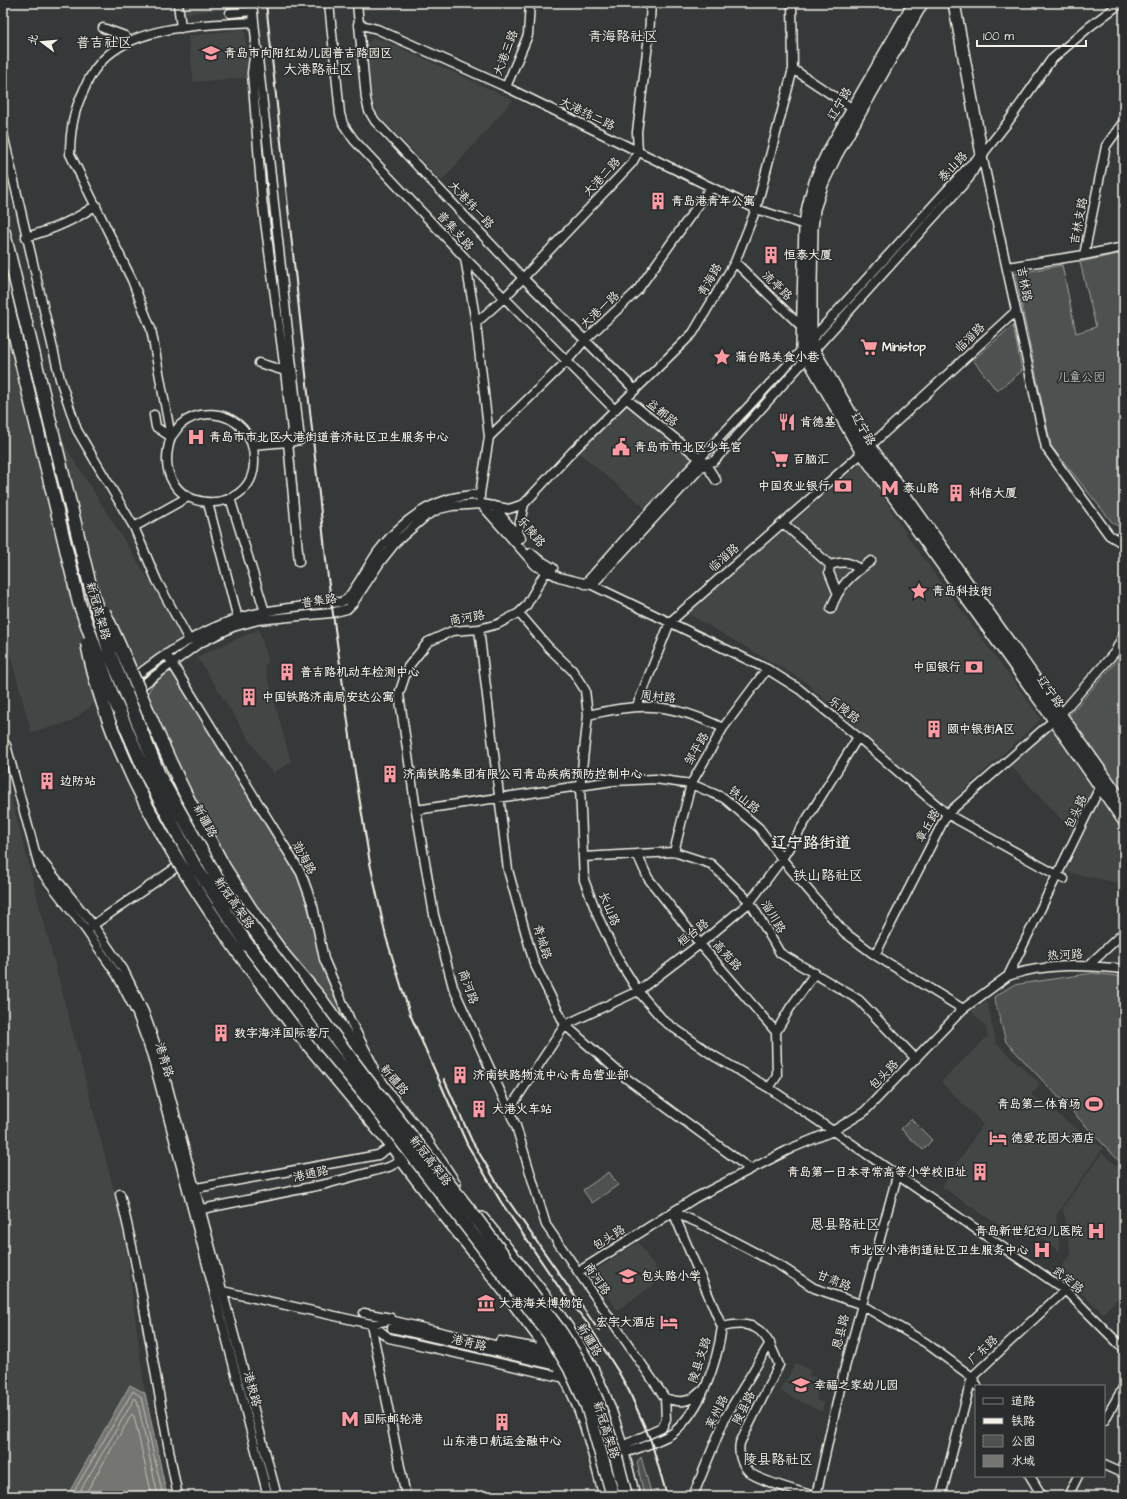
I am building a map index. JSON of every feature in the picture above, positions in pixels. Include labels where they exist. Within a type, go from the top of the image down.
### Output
[{"type":"highway","name":"新冠高架路","points":[[3,229],[89,581],[110,654],[160,777],[222,887],[364,1076],[478,1221],[560,1331],[578,1359],[597,1400],[614,1449],[626,1496]]},
{"type":"highway","name":"新冠高架路","points":[[3,286],[79,603],[113,697],[147,776],[195,866],[247,944],[326,1047],[380,1113],[549,1334],[570,1369],[587,1406],[613,1496]]},
{"type":"highway","points":[[89,581],[143,697],[168,759],[224,867],[256,917],[283,954],[320,998],[385,1089]]},
{"type":"highway","points":[[79,603],[91,668],[112,730],[142,795],[176,857],[238,952],[295,1029],[393,1147]]},
{"type":"main road","name":"辽宁路","points":[[914,3],[828,152],[816,178],[807,205],[804,226],[802,326],[808,349],[866,450],[1057,717],[1122,799]]},
{"type":"main road","name":"辽宁路","points":[[808,349],[814,209],[823,182],[836,155],[922,3]]},
{"type":"main road","name":"吉林路","points":[[954,3],[982,155]]},
{"type":"main road","name":"新疆路","points":[[129,681],[146,728],[175,792],[223,880],[255,927],[339,1037],[385,1089],[426,1140],[453,1181],[531,1279],[577,1342],[600,1383],[616,1426],[634,1496]]},
{"type":"main road","points":[[106,704],[129,758],[185,861],[243,950],[346,1081],[403,1161],[550,1352],[579,1406],[605,1496]]},
{"type":"main road","name":"辽宁路","points":[[1057,717],[1100,787],[1124,821]]},
{"type":"street","points":[[178,3],[181,28]]},
{"type":"street","name":"普集支路","points":[[328,3],[340,114],[344,124],[354,140],[465,258],[476,323],[489,437],[480,494],[482,504]]},
{"type":"street","name":"大港纬一路","points":[[357,3],[366,99],[369,111],[375,121],[524,278],[635,390]]},
{"type":"street","name":"大港三路","points":[[506,87],[528,35],[530,3]]},
{"type":"street","points":[[638,152],[637,132],[649,36],[651,3]]},
{"type":"street","name":"青海路","points":[[524,504],[615,410],[694,333],[735,262],[756,209],[793,69],[792,3]]},
{"type":"street","name":"泰山路","points":[[588,584],[808,349],[969,166],[982,155],[1008,122],[1051,60],[1089,27],[1121,3]]},
{"type":"street","points":[[230,13],[253,7],[300,440],[252,445]]},
{"type":"street","points":[[171,437],[151,329],[132,280],[70,154],[70,132],[76,106],[88,80],[108,55],[128,43],[150,34],[181,28],[254,22]]},
{"type":"street","name":"大港纬二路","points":[[358,24],[377,29],[506,87],[756,209],[804,226]]},
{"type":"street","points":[[103,28],[125,36],[128,43]]},
{"type":"street","points":[[256,40],[252,73],[262,199],[292,431],[288,442],[299,562]]},
{"type":"street","points":[[793,69],[853,109]]},
{"type":"street","name":"吉林支路","points":[[1007,267],[1084,255],[1106,146],[1124,122]]},
{"type":"street","points":[[3,134],[60,379],[77,430],[134,527],[156,581],[189,640]]},
{"type":"street","name":"大港二路","points":[[476,323],[524,278],[632,163],[638,152]]},
{"type":"street","name":"吉林路","points":[[982,155],[1046,448],[1109,535],[1124,544]]},
{"type":"street","name":"大港一路","points":[[489,437],[567,361],[645,281],[711,187]]},
{"type":"street","points":[[26,237],[55,229],[81,216],[96,205]]},
{"type":"street","points":[[1084,255],[1124,247]]},
{"type":"street","points":[[465,258],[615,410]]},
{"type":"street","name":"流亭路","points":[[735,262],[802,326]]},
{"type":"street","name":"临淄路","points":[[637,706],[670,622],[866,450],[1016,312]]},
{"type":"street","name":"泰山路","points":[[703,461],[714,461],[796,372],[808,349]]},
{"type":"street","points":[[259,363],[285,371]]},
{"type":"street","name":"益都路","points":[[627,399],[703,461],[716,480]]},
{"type":"street","points":[[209,414],[224,416],[238,423],[248,435],[252,445],[254,465],[250,480],[240,492],[227,500],[208,503],[196,501],[183,494],[172,482],[167,468],[166,452],[171,437],[180,425],[194,417],[209,414]]},
{"type":"street","points":[[154,415],[156,427],[171,437]]},
{"type":"street","name":"乐陵路","points":[[480,494],[496,508],[523,544],[559,578],[588,584]]},
{"type":"street","name":"普集路","points":[[106,704],[129,681],[189,640],[238,619],[265,612],[341,602],[347,599],[377,553],[408,521],[425,508],[439,502],[480,494]]},
{"type":"street","points":[[134,527],[188,497]]},
{"type":"street","points":[[230,498],[265,612]]},
{"type":"street","points":[[208,503],[238,619]]},
{"type":"street","points":[[482,504],[496,508],[510,509],[524,504]]},
{"type":"street","name":"乐陵路","points":[[482,504],[532,561],[588,584],[767,669],[799,689],[858,736],[947,814],[1061,877]]},
{"type":"street","name":"普集路","points":[[106,704],[133,692],[198,644],[233,627],[258,620],[331,613],[347,609],[353,603],[380,561],[396,542],[426,516],[439,509],[452,506],[482,504]]},
{"type":"street","points":[[523,544],[518,531],[524,504]]},
{"type":"street","points":[[783,523],[830,565]]},
{"type":"street","points":[[830,565],[844,561],[851,563],[859,569]]},
{"type":"street","points":[[831,609],[837,592],[859,569],[871,561]]},
{"type":"street","points":[[830,565],[829,572],[837,592]]},
{"type":"street","points":[[518,613],[546,567]]},
{"type":"street","name":"商河路","points":[[546,567],[538,586],[526,606],[518,613],[498,624],[479,629],[452,631],[428,642],[408,667],[399,694],[416,810],[434,915],[453,988],[516,1126],[546,1225],[665,1398]]},
{"type":"street","points":[[538,586],[552,577],[559,578]]},
{"type":"street","name":"长山路","points":[[518,613],[548,647],[572,670],[585,690],[588,715],[580,787],[584,880],[598,919],[618,959],[638,991],[664,1021],[714,1056],[769,1088],[833,1131]]},
{"type":"street","name":"青城路","points":[[479,629],[508,870],[532,956],[565,1025],[622,1075],[750,1169]]},
{"type":"street","name":"章丘路","points":[[875,955],[947,814],[1057,717],[1115,652],[1124,633]]},
{"type":"street","name":"渤海路","points":[[167,655],[301,873],[312,906],[324,959],[350,1020],[385,1089]]},
{"type":"street","name":"邹平路","points":[[674,852],[691,784],[723,728],[767,669]]},
{"type":"street","name":"周村路","points":[[588,715],[637,706],[668,708],[699,717],[723,728]]},
{"type":"street","name":"桓台路","points":[[565,1025],[638,991],[700,944],[750,902],[782,859],[858,736]]},
{"type":"street","name":"港青路","points":[[6,745],[40,870],[123,969],[144,1012],[159,1054],[222,1290]]},
{"type":"street","name":"铁山路","points":[[416,810],[614,781],[656,779],[691,784],[724,798],[759,828],[782,859],[844,932],[875,955],[963,1009]]},
{"type":"street","name":"包头路","points":[[578,1272],[695,1198],[750,1169],[833,1131],[864,1112],[963,1009],[1008,976],[1061,877],[1100,787]]},
{"type":"street","name":"淄川路","points":[[582,856],[674,852],[711,864],[750,902],[780,953],[859,1000],[916,1059]]},
{"type":"street","name":"高苑路","points":[[637,854],[648,878],[700,944],[776,1032]]},
{"type":"street","points":[[90,928],[185,861]]},
{"type":"street","name":"港青路","points":[[90,928],[137,1014],[152,1056],[213,1289],[371,1324],[390,1320],[545,1357],[550,1352]]},
{"type":"street","points":[[1089,966],[1124,932]]},
{"type":"street","name":"热河路","points":[[1008,976],[1025,970],[1044,968],[1089,966],[1124,969]]},
{"type":"street","points":[[769,1088],[777,1076],[776,1032],[790,1008],[815,973]]},
{"type":"street","points":[[509,1110],[565,1025]]},
{"type":"street","name":"港通路","points":[[187,1190],[378,1155],[393,1147],[414,1125]]},
{"type":"street","name":"武定路","points":[[833,1131],[896,1176],[1065,1290],[1124,1349]]},
{"type":"street","name":"港通路","points":[[193,1211],[326,1184],[388,1167],[403,1161],[426,1140]]},
{"type":"street","name":"恩县路","points":[[815,1496],[860,1304],[896,1176]]},
{"type":"street","points":[[120,1194],[133,1250],[162,1422],[178,1496]]},
{"type":"street","name":"陵县支路","points":[[622,1450],[673,1433],[692,1412],[704,1389],[714,1363],[722,1327],[673,1212]]},
{"type":"street","name":"甘肃路","points":[[673,1212],[701,1224],[779,1265],[814,1288],[860,1304],[926,1343],[972,1377],[976,1385]]},
{"type":"street","name":"港极路","points":[[213,1289],[268,1496]]},
{"type":"street","name":"港极路","points":[[222,1290],[277,1496]]},
{"type":"street","name":"广东路","points":[[941,1496],[972,1377],[1065,1290]]},
{"type":"street","points":[[364,1313],[550,1352]]},
{"type":"street","points":[[371,1324],[406,1496]]},
{"type":"street","name":"港青路","points":[[371,1324],[389,1338],[565,1378]]},
{"type":"street","name":"陵县路","points":[[722,1327],[739,1324],[751,1325],[762,1332],[770,1342],[779,1365],[740,1443],[739,1455],[744,1466],[752,1474],[815,1496]]},
{"type":"street","points":[[392,1328],[558,1366]]},
{"type":"street","name":"莱州路","points":[[692,1496],[725,1418],[770,1342]]},
{"type":"street","points":[[1105,1420],[1124,1386]]},
{"type":"street","points":[[595,1458],[622,1450],[662,1428],[666,1419],[665,1398],[678,1402],[685,1402],[692,1399],[704,1389]]},
{"type":"street","points":[[1105,1465],[1124,1474]]},
{"type":"street","points":[[1031,1477],[1042,1496]]},
{"type":"street","points":[[1068,1496],[1078,1477]]},
{"type":"shaded area","points":[[182,3],[243,3],[243,7],[183,14]]},
{"type":"shaded area","points":[[245,29],[248,77],[194,82],[188,36]]},
{"type":"shaded area","points":[[373,38],[383,40],[513,100],[442,181],[377,114],[372,98],[367,44]]},
{"type":"shaded area","points":[[3,267],[31,374],[67,449],[184,636],[70,722],[31,732],[3,627]]},
{"type":"shaded area","points":[[626,405],[692,459],[645,508],[579,453]]},
{"type":"shaded area","points":[[862,463],[910,540],[1041,719],[946,806],[804,681],[687,613]]},
{"type":"shaded area","points":[[259,629],[268,663],[264,665],[291,762],[273,773],[265,764],[197,657]]},
{"type":"shaded area","points":[[1053,727],[1097,785],[1074,833],[1009,764]]},
{"type":"shaded area","points":[[3,766],[123,1225],[145,1393],[130,1386],[67,1496],[3,1496]]},
{"type":"shaded area","points":[[1100,798],[1124,831],[1124,884],[1066,872]]},
{"type":"shaded area","points":[[987,1001],[996,1043],[1040,1084],[1031,1095],[1103,1148],[1056,1215],[1060,1251],[1025,1228],[1019,1239],[942,1187],[983,1124],[941,1082],[988,1036],[986,1027],[971,1011]]},
{"type":"shaded area","name":"青岛新世纪妇儿医院","points":[[1102,1153],[1124,1172],[1124,1293],[1103,1313],[1058,1272],[1071,1254],[1063,1208]]},
{"type":"shaded area","name":"包头路小学","points":[[638,1242],[663,1279],[617,1310],[592,1273]]},
{"type":"shaded area","name":"幸福之家幼儿园","points":[[796,1363],[810,1370],[809,1376],[821,1378],[816,1400],[824,1403],[822,1412],[780,1391]]},
{"type":"green space","name":"儿童公园","points":[[1124,253],[1124,530],[1112,522],[1051,446],[1015,274],[1062,265],[1076,333],[1096,327],[1080,262]]},
{"type":"green space","points":[[1013,325],[1022,371],[997,391],[973,360]]},
{"type":"green space","points":[[1124,650],[1124,799],[1064,721],[1121,656]]},
{"type":"green space","points":[[169,672],[175,673],[294,866],[300,881],[326,973],[350,1028],[262,917],[211,836],[147,697],[152,685]]},
{"type":"green space","name":"青岛第二体育场","points":[[1093,973],[1124,977],[1124,1166],[1006,1042],[994,997],[1013,985]]},
{"type":"green space","points":[[911,1119],[932,1140],[923,1150],[901,1129]]},
{"type":"green space","points":[[609,1172],[618,1185],[592,1203],[583,1190]]},
{"type":"green space","points":[[641,1457],[652,1496],[644,1496],[637,1462]]},
{"type":"water","points":[[130,1385],[145,1393],[167,1496],[67,1496]]},
{"type":"railway","points":[[266,3],[328,578],[355,772],[370,863],[386,937],[410,1014],[467,1144],[501,1202],[560,1289],[588,1324],[618,1371],[629,1391],[651,1441],[667,1496]]},
{"type":"railway","points":[[444,1079],[472,1141],[503,1193],[599,1331]]},
{"type":"place","name":"青岛市向阳红幼儿园普吉路园区","points":[[211,53]]},
{"type":"place","name":"青岛港青年公寓","points":[[658,201]]},
{"type":"place","name":"恒泰大厦","points":[[771,255]]},
{"type":"place","name":"Ministop","points":[[869,347]]},
{"type":"place","name":"蒲台路美食小巷","points":[[722,357]]},
{"type":"place","name":"肯德基","points":[[787,422]]},
{"type":"place","name":"青岛市市北区大港街道普济社区卫生服务中心","points":[[196,437]]},
{"type":"place","name":"青岛市市北区少年宫","points":[[621,447]]},
{"type":"place","name":"百脑汇","points":[[780,459]]},
{"type":"place","name":"中国农业银行","points":[[843,486]]},
{"type":"place","name":"泰山路","points":[[890,488]]},
{"type":"place","name":"科信大厦","points":[[956,493]]},
{"type":"place","name":"青岛科技街","points":[[919,591]]},
{"type":"place","name":"中国银行","points":[[974,667]]},
{"type":"place","name":"普吉路机动车检测中心","points":[[287,672]]},
{"type":"place","name":"中国铁路济南局安达公寓","points":[[249,697]]},
{"type":"place","name":"颐中银街A区","points":[[934,729]]},
{"type":"place","name":"济南铁路集团有限公司青岛疾病预防控制中心","points":[[390,774]]},
{"type":"place","name":"边防站","points":[[47,781]]},
{"type":"place","name":"数字海洋国际客厅","points":[[221,1033]]},
{"type":"place","name":"济南铁路物流中心青岛营业部","points":[[460,1075]]},
{"type":"place","name":"青岛第二体育场","points":[[1094,1104]]},
{"type":"place","name":"大港火车站","points":[[479,1109]]},
{"type":"place","name":"德爱花园大酒店","points":[[998,1138]]},
{"type":"place","name":"青岛第一日本寻常高等小学校旧址","points":[[980,1172]]},
{"type":"place","name":"青岛新世纪妇儿医院","points":[[1096,1231]]},
{"type":"place","name":"市北区小港街道社区卫生服务中心","points":[[1042,1250]]},
{"type":"place","name":"包头路小学","points":[[628,1276]]},
{"type":"place","name":"大港海关博物馆","points":[[486,1303]]},
{"type":"place","name":"宏宇大酒店","points":[[669,1322]]},
{"type":"place","name":"幸福之家幼儿园","points":[[801,1385]]},
{"type":"place","name":"国际邮轮港","points":[[350,1419]]},
{"type":"place","name":"山东港口航运金融中心","points":[[502,1422]]},
{"type":"district","name":"青海路社区","points":[[623,37]]},
{"type":"district","name":"普吉社区","points":[[104,43]]},
{"type":"district","name":"大港路社区","points":[[318,70]]},
{"type":"district","name":"辽宁路街道","points":[[811,843]]},
{"type":"district","name":"铁山路社区","points":[[828,876]]},
{"type":"district","name":"恩县路社区","points":[[845,1225]]},
{"type":"district","name":"陵县路社区","points":[[778,1460]]}]
